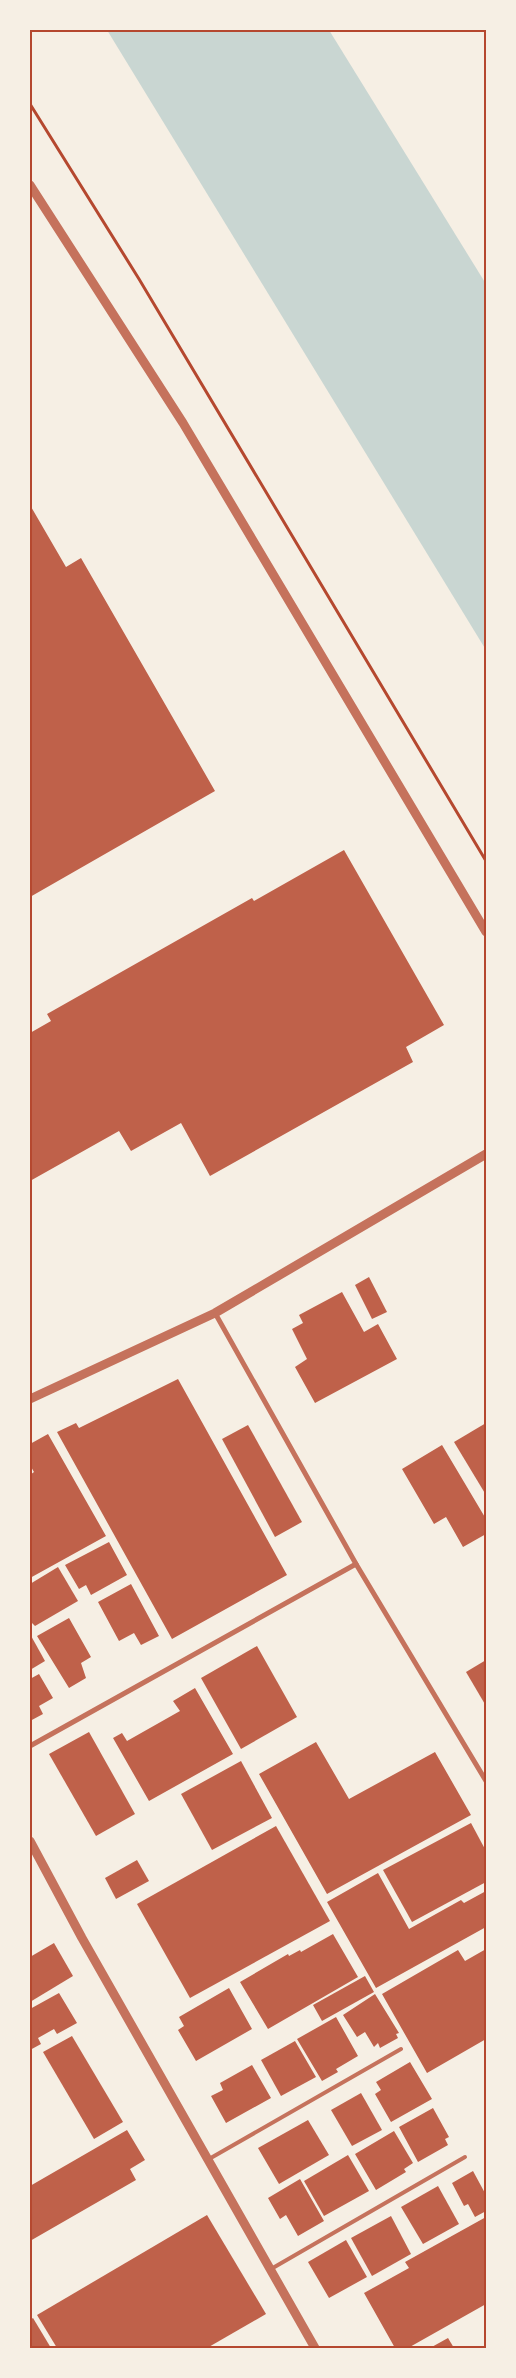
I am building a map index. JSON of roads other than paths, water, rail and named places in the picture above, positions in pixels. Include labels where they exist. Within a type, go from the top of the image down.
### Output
[{"type":"street","points":[[30,185],[183,423],[486,932]]},
{"type":"street","points":[[30,1399],[215,1313],[486,1154]]},
{"type":"street","points":[[215,1313],[356,1564],[486,1781]]},
{"type":"street","points":[[30,1746],[356,1564]]},
{"type":"street","points":[[30,1842],[87,1947],[315,2348]]},
{"type":"lane","points":[[208,2159],[401,2049]]},
{"type":"lane","points":[[271,2268],[465,2157]]}]
